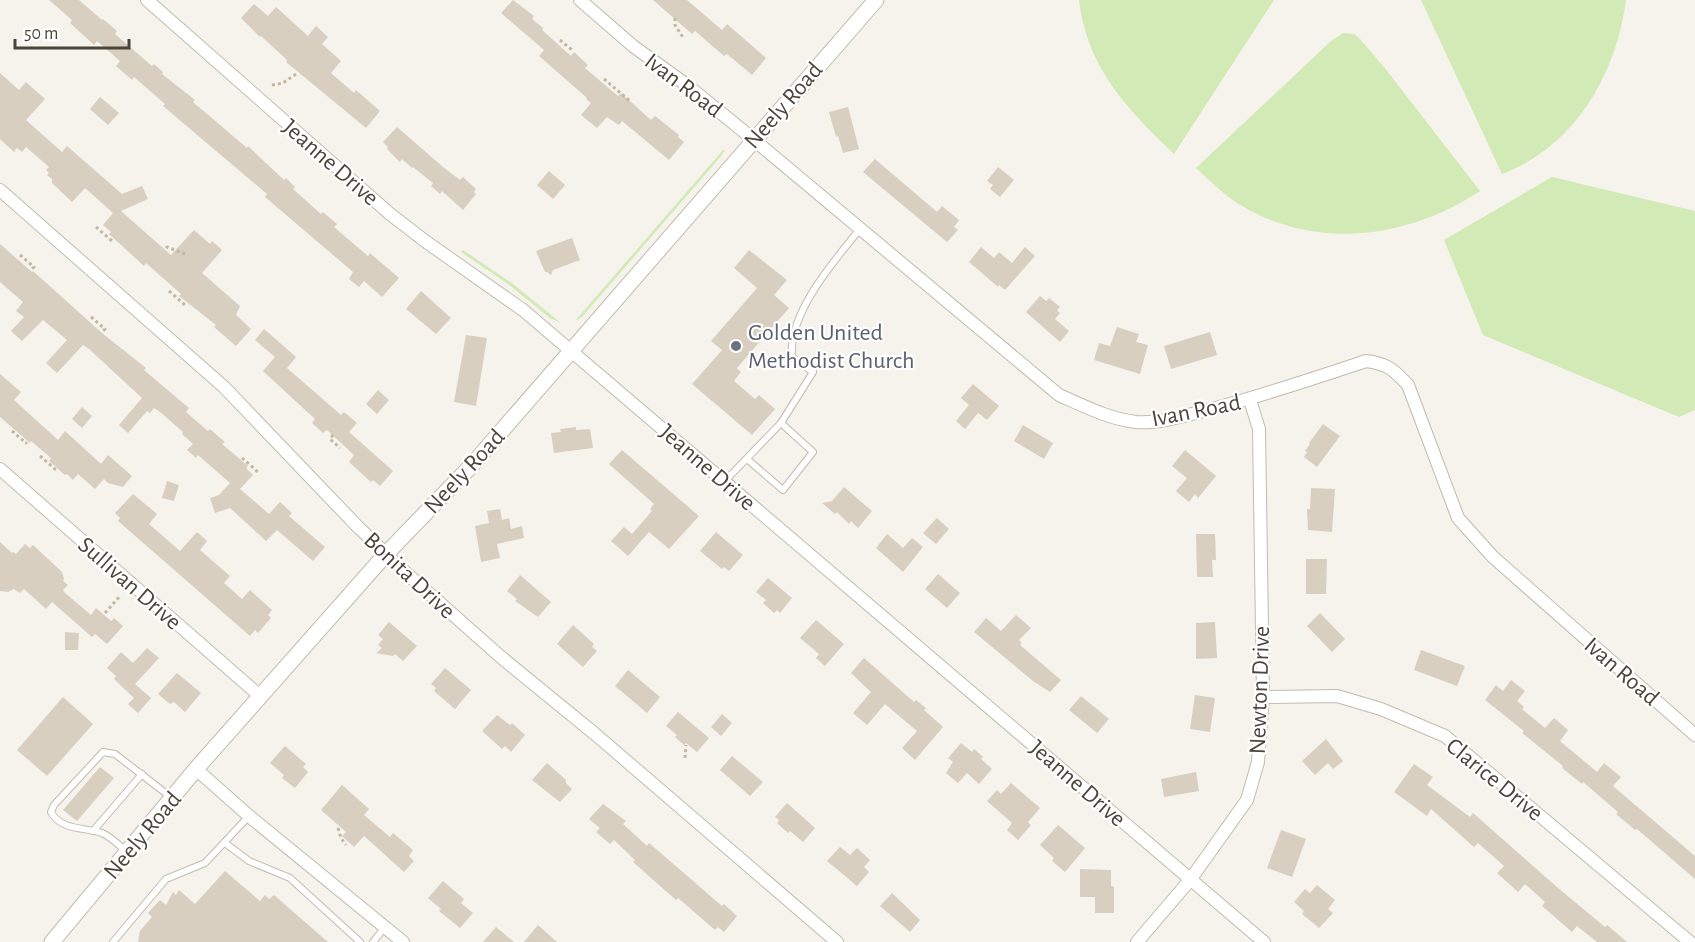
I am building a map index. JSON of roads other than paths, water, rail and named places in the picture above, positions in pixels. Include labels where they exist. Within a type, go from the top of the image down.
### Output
[{"type":"street","name":"Jeanne Drive","points":[[147,0],[390,214],[506,297],[570,350],[1264,942]]},
{"type":"street","name":"Ivan Road","points":[[580,0],[640,51],[688,86],[753,139],[1059,395],[1101,413],[1137,422],[1174,419],[1250,399],[1366,362],[1383,363],[1395,371],[1408,385],[1458,518],[1493,557],[1695,735]]},
{"type":"street","name":"Neely Road","points":[[52,942],[196,769],[386,554],[472,465],[876,0]]},
{"type":"street","name":"Bonita Drive","points":[[0,190],[219,383],[386,554],[502,658],[595,734],[837,942]]},
{"type":"street","name":"Newton Drive","points":[[1137,942],[1190,880],[1247,800],[1258,762],[1263,697],[1259,429],[1250,399]]},
{"type":"street","name":"Sullivan Drive","points":[[0,469],[260,696]]},
{"type":"street","name":"Clarice Drive","points":[[1263,697],[1337,696],[1381,709],[1445,736],[1690,942]]},
{"type":"street","points":[[196,769],[249,816],[403,942]]},
{"type":"lane","points":[[724,482],[781,423],[813,372],[792,357],[792,347],[800,314],[814,288],[860,229]]},
{"type":"lane","points":[[747,459],[783,490],[813,452],[781,423]]},
{"type":"lane","points":[[127,852],[110,837],[63,824],[54,818],[51,812],[54,805],[103,752],[115,754],[172,798]]},
{"type":"lane","points":[[93,831],[142,774]]},
{"type":"lane","points":[[113,942],[166,879],[205,863],[249,816]]},
{"type":"lane","points":[[225,843],[249,861],[290,878],[360,942]]},
{"type":"lane","points":[[373,942],[385,927]]},
{"type":"place","name":"Golden United Methodist Church","points":[[736,346]]}]
